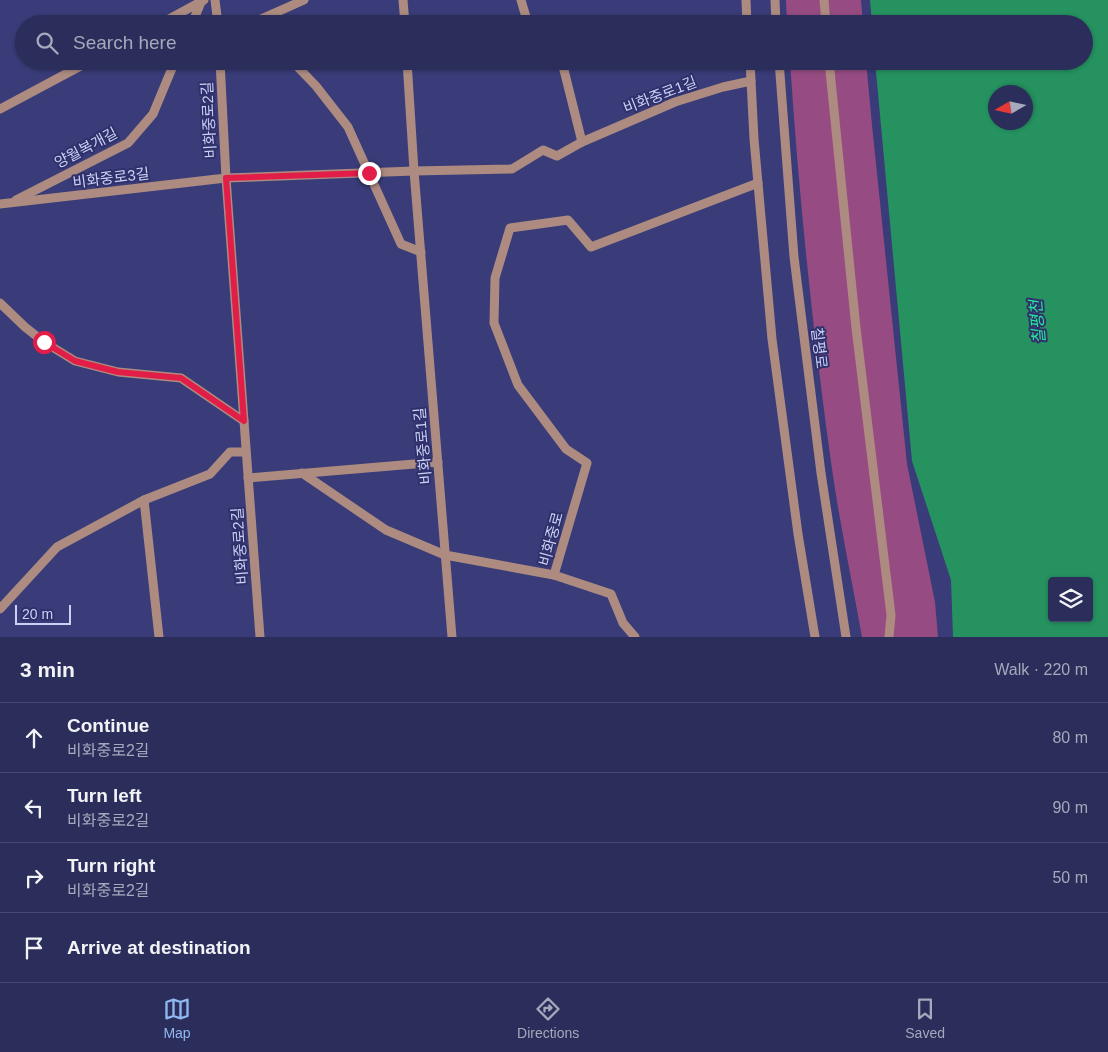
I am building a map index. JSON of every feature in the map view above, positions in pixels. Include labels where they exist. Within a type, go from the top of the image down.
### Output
[{"type":"street","points":[[215,0],[217,15]]},
{"type":"street","points":[[271,15],[304,0]]},
{"type":"street","points":[[403,0],[404,15]]},
{"type":"street","points":[[522,0],[526,15]]},
{"type":"street","points":[[746,0],[747,15]]},
{"type":"street","points":[[775,0],[776,15]]},
{"type":"street","points":[[824,0],[825,15]]},
{"type":"street","points":[[176,15],[202,1]]},
{"type":"street","points":[[196,15],[202,1]]},
{"type":"street","points":[[0,109],[73,70]]},
{"type":"street","name":"양월복개길","points":[[3,205],[128,143],[153,114],[172,70]]},
{"type":"street","name":"비화중로2길","points":[[220,70],[226,178],[260,637]]},
{"type":"street","points":[[301,70],[316,86],[348,128],[401,244],[421,252]]},
{"type":"street","name":"비화중로1길","points":[[408,70],[452,637]]},
{"type":"street","points":[[564,70],[582,142]]},
{"type":"street","points":[[750,70],[772,339],[798,534],[815,637]]},
{"type":"street","name":"칠평로","points":[[780,70],[794,257],[821,473],[846,637]]},
{"type":"street","points":[[830,70],[856,328],[890,615],[889,637]]},
{"type":"street","name":"비화중로1길","points":[[414,171],[512,169],[543,150],[557,156],[582,142],[675,102],[723,87],[751,81]]},
{"type":"street","name":"비화중로2길","points":[[226,178],[414,171]]},
{"type":"street","name":"비화중로3길","points":[[3,205],[226,178]]},
{"type":"street","name":"비화중로","points":[[634,637],[623,623],[611,594],[554,575],[587,463],[566,449],[518,386],[494,323],[495,278],[510,228],[568,220],[591,247],[758,183]]},
{"type":"street","points":[[0,303],[44,342],[75,361],[118,372],[181,378],[244,421]]},
{"type":"street","points":[[0,609],[57,547],[144,500],[210,474],[230,452],[246,452]]},
{"type":"street","points":[[248,478],[438,462]]},
{"type":"street","points":[[302,473],[386,530],[445,554],[554,575]]},
{"type":"street","points":[[144,500],[159,637]]},
{"type":"shaded area","points":[[786,0],[861,0],[862,15],[787,15]]},
{"type":"shaded area","points":[[791,70],[867,70],[907,464],[935,602],[938,637],[862,637],[842,532],[825,418],[807,266]]},
{"type":"water","name":"칠평천","points":[[870,0],[1108,0],[1108,637],[953,637],[951,580],[912,461],[876,70],[1093,70],[1093,15],[871,15]]},
{"type":"route","points":[[44,342],[75,361],[118,372],[181,378],[244,421],[226,178],[369,173]]}]
